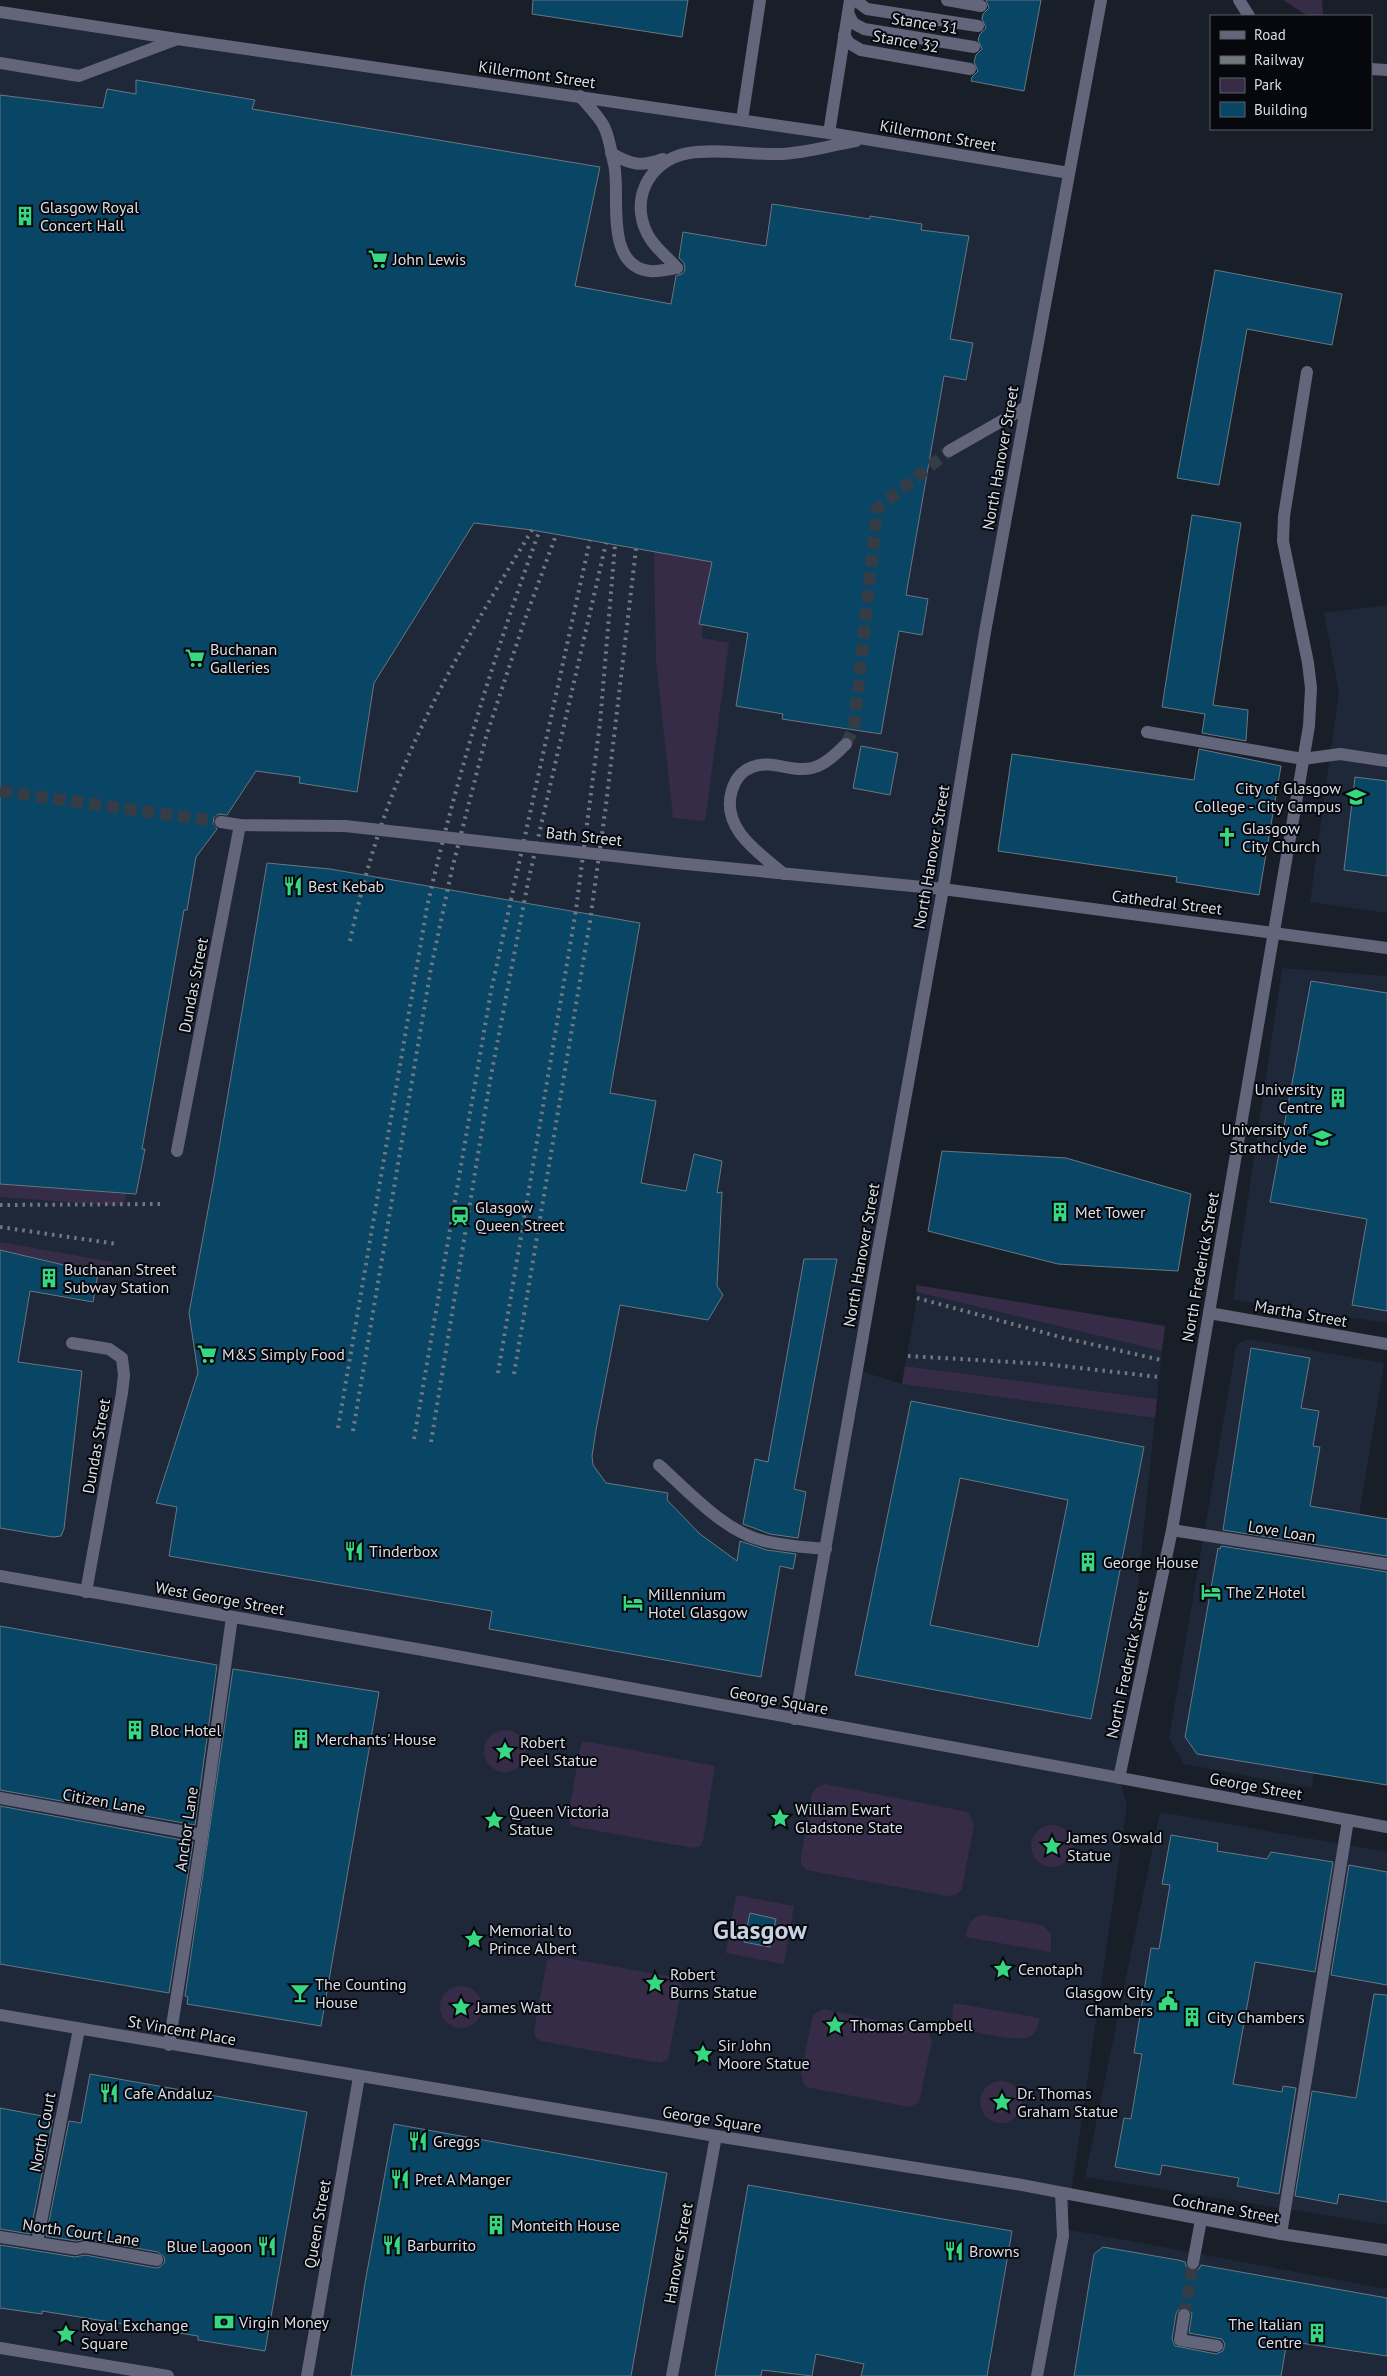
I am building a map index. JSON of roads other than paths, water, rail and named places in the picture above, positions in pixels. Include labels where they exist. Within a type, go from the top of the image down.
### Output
[{"type":"street","points":[[742,120],[760,0]]},
{"type":"street","points":[[829,133],[850,0]]},
{"type":"street","points":[[855,0],[867,9],[978,26]]},
{"type":"street","points":[[947,0],[981,6]]},
{"type":"street","name":"North Hanover Street","points":[[794,1719],[943,889],[1026,407],[1101,0]]},
{"type":"street","points":[[1239,0],[1248,15]]},
{"type":"street","name":"Killermont Street","points":[[0,12],[177,40],[829,133],[1069,173]]},
{"type":"street","name":"Stance 31","points":[[848,14],[853,23],[864,29],[974,47]]},
{"type":"street","name":"Stance 32","points":[[844,35],[849,43],[860,50],[970,69]]},
{"type":"street","points":[[0,63],[79,76],[177,40]]},
{"type":"street","points":[[1372,69],[1387,70]]},
{"type":"street","points":[[580,96],[603,124],[615,166],[615,215],[618,236],[626,255],[636,267],[650,271],[677,268],[651,240],[640,209],[646,180],[656,168],[673,156]]},
{"type":"street","points":[[611,153],[632,164],[646,165],[691,152],[782,154],[866,139]]},
{"type":"street","name":"North Frederick Street","points":[[1119,1778],[1172,1530],[1309,726],[1311,688],[1308,663],[1283,541],[1284,516],[1307,372]]},
{"type":"street","points":[[949,451],[1026,407]]},
{"type":"street","points":[[1146,732],[1303,759],[1340,754],[1387,762]]},
{"type":"street","points":[[784,874],[739,833],[731,811],[730,796],[734,785],[740,775],[751,768],[762,765],[812,768],[831,757],[846,744]]},
{"type":"street","name":"Bath Street","points":[[221,822],[240,825],[345,826],[676,863],[943,889]]},
{"type":"street","name":"Dundas Street","points":[[177,1151],[240,825]]},
{"type":"street","name":"Cathedral Street","points":[[943,889],[1387,948]]},
{"type":"street","name":"Martha Street","points":[[1209,1313],[1387,1344]]},
{"type":"street","name":"Dundas Street","points":[[72,1343],[109,1349],[122,1358],[124,1366],[122,1392],[86,1592]]},
{"type":"street","points":[[658,1465],[732,1528],[747,1536],[761,1541],[826,1549]]},
{"type":"street","name":"Love Loan","points":[[1172,1530],[1387,1564]]},
{"type":"street","name":"West George Street","points":[[0,1576],[434,1652]]},
{"type":"street","name":"Anchor Lane","points":[[169,2044],[202,1835],[232,1617]]},
{"type":"street","name":"George Square","points":[[434,1652],[1119,1778]]},
{"type":"street","name":"George Street","points":[[1119,1778],[1387,1827]]},
{"type":"street","name":"Citizen Lane","points":[[0,1798],[202,1835]]},
{"type":"street","points":[[1281,2234],[1348,1820]]},
{"type":"street","name":"St Vincent Place","points":[[0,2015],[359,2077]]},
{"type":"street","name":"North Court","points":[[37,2242],[79,2029]]},
{"type":"street","name":"George Square","points":[[359,2077],[1061,2192]]},
{"type":"street","name":"Queen Street","points":[[307,2376],[359,2077]]},
{"type":"street","name":"Hanover Street","points":[[672,2376],[716,2136]]},
{"type":"street","points":[[1037,2376],[1063,2236],[1061,2192]]},
{"type":"street","name":"Cochrane Street","points":[[1061,2192],[1201,2220],[1387,2250]]},
{"type":"street","points":[[1193,2263],[1201,2220]]},
{"type":"street","name":"North Court Lane","points":[[0,2236],[76,2249],[85,2247],[157,2260]]},
{"type":"street","points":[[1184,2315],[1180,2340],[1216,2346]]},
{"type":"street","points":[[0,2348],[168,2376]]},
{"type":"tunnel","points":[[846,744],[854,727],[877,509],[949,451]]},
{"type":"tunnel","points":[[0,791],[221,822]]},
{"type":"tunnel","points":[[1184,2315],[1193,2263]]},
{"type":"railway","points":[[350,941],[380,829],[418,734],[464,645],[532,530]]},
{"type":"railway","points":[[338,1428],[427,907],[450,812],[491,671],[539,532]]},
{"type":"railway","points":[[353,1431],[431,968],[452,869],[486,737],[524,622],[556,535]]},
{"type":"railway","points":[[414,1439],[491,991],[590,540]]},
{"type":"railway","points":[[431,1442],[490,1081],[528,882],[606,543]]},
{"type":"railway","points":[[498,1373],[576,910],[600,723],[615,545]]},
{"type":"railway","points":[[514,1374],[590,921],[606,805],[636,549]]},
{"type":"railway","points":[[0,1205],[164,1204]]},
{"type":"railway","points":[[0,1227],[117,1244]]},
{"type":"railway","points":[[917,1298],[1064,1338],[1161,1360]]},
{"type":"railway","points":[[908,1356],[1045,1364],[1159,1377]]},
{"type":"place","name":"Glasgow Royal Concert Hall","points":[[25,216]]},
{"type":"place","name":"John Lewis","points":[[378,259]]},
{"type":"place","name":"Buchanan Galleries","points":[[195,658]]},
{"type":"place","name":"City of Glasgow College - City Campus","points":[[1356,797]]},
{"type":"place","name":"Glasgow City Church","points":[[1227,837]]},
{"type":"place","name":"Best Kebab","points":[[293,886]]},
{"type":"place","name":"University Centre","points":[[1338,1098]]},
{"type":"place","name":"University of Strathclyde","points":[[1322,1138]]},
{"type":"place","name":"Met Tower","points":[[1060,1212]]},
{"type":"place","name":"Glasgow Queen Street","points":[[460,1216]]},
{"type":"place","name":"Buchanan Street Subway Station","points":[[49,1278]]},
{"type":"place","name":"M&S Simply Food","points":[[207,1354]]},
{"type":"place","name":"Tinderbox","points":[[354,1551]]},
{"type":"place","name":"George House","points":[[1088,1562]]},
{"type":"place","name":"The Z Hotel","points":[[1211,1592]]},
{"type":"place","name":"Millennium Hotel Glasgow","points":[[633,1603]]},
{"type":"place","name":"Bloc Hotel","points":[[135,1730]]},
{"type":"place","name":"Merchants' House","points":[[301,1739]]},
{"type":"place","name":"Robert Peel Statue","points":[[505,1751]]},
{"type":"place","name":"William Ewart Gladstone State","points":[[780,1818]]},
{"type":"place","name":"Queen Victoria Statue","points":[[494,1820]]},
{"type":"place","name":"James Oswald Statue","points":[[1052,1846]]},
{"type":"place","name":"Memorial to Prince Albert","points":[[474,1939]]},
{"type":"place","name":"Cenotaph","points":[[1003,1969]]},
{"type":"place","name":"Robert Burns Statue","points":[[655,1983]]},
{"type":"place","name":"The Counting House","points":[[300,1993]]},
{"type":"place","name":"Glasgow City Chambers","points":[[1168,2001]]},
{"type":"place","name":"James Watt","points":[[461,2007]]},
{"type":"place","name":"City Chambers","points":[[1192,2017]]},
{"type":"place","name":"Thomas Campbell","points":[[835,2025]]},
{"type":"place","name":"Sir John Moore Statue","points":[[703,2054]]},
{"type":"place","name":"Cafe Andaluz","points":[[109,2093]]},
{"type":"place","name":"Dr. Thomas Graham Statue","points":[[1002,2102]]},
{"type":"place","name":"Greggs","points":[[418,2141]]},
{"type":"place","name":"Pret A Manger","points":[[400,2179]]},
{"type":"place","name":"Monteith House","points":[[496,2225]]},
{"type":"place","name":"Barburrito","points":[[392,2245]]},
{"type":"place","name":"Blue Lagoon","points":[[267,2246]]},
{"type":"place","name":"Browns","points":[[954,2251]]},
{"type":"place","name":"Virgin Money","points":[[224,2322]]},
{"type":"place","name":"The Italian Centre","points":[[1317,2333]]},
{"type":"place","name":"Royal Exchange Square","points":[[66,2334]]},
{"type":"district","name":"Glasgow","points":[[760,1930]]}]
